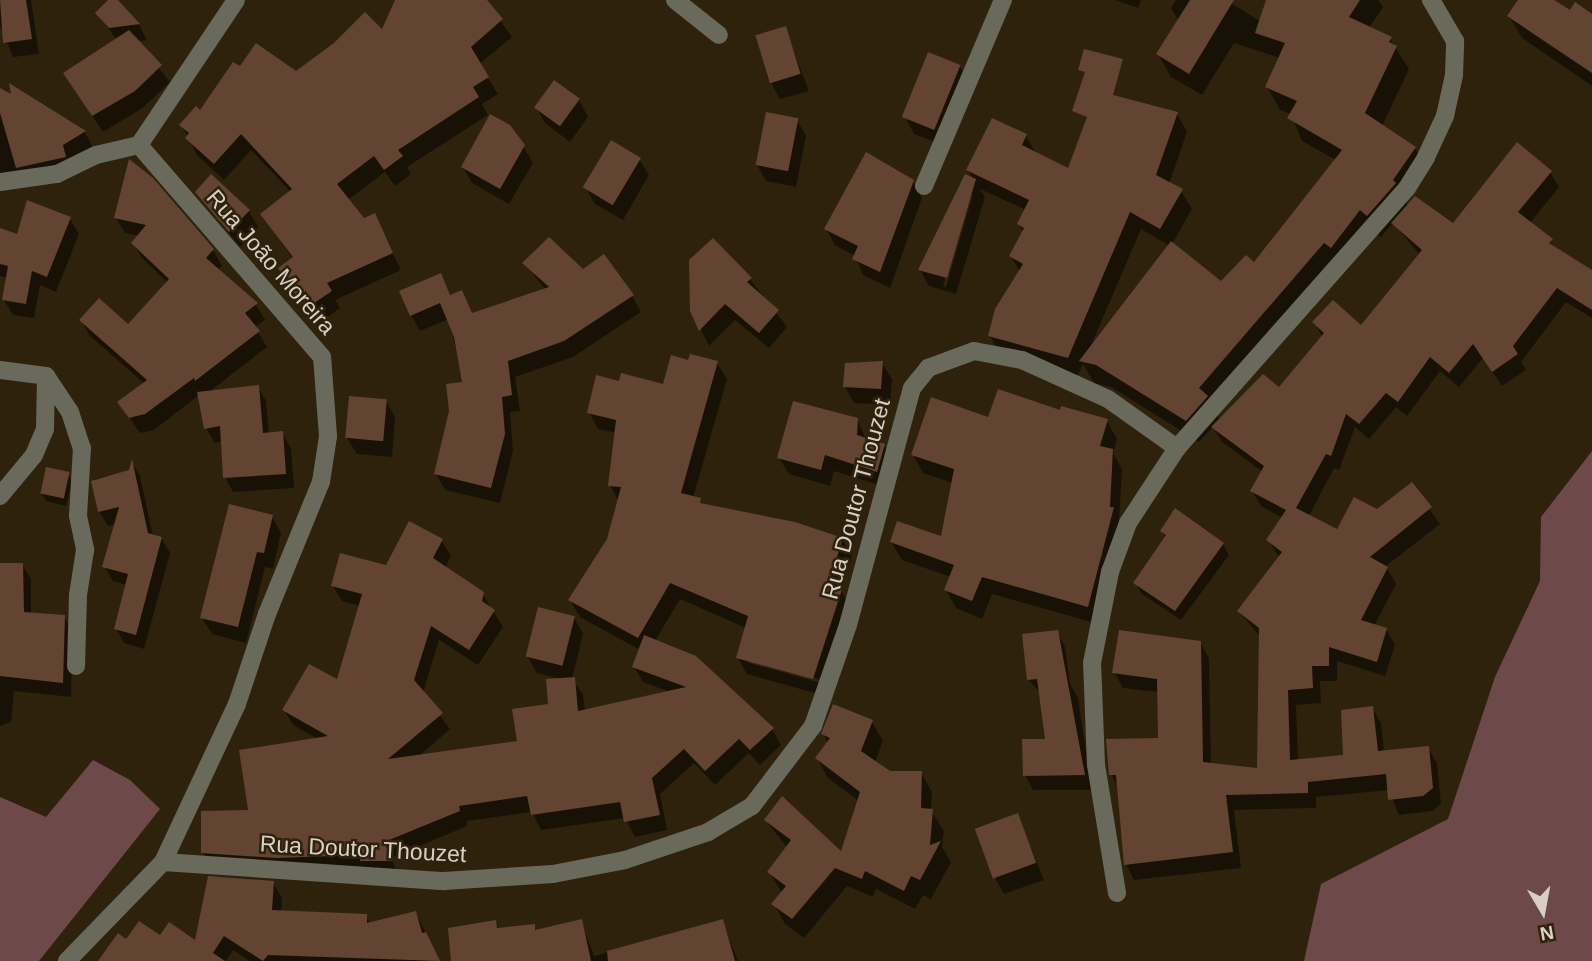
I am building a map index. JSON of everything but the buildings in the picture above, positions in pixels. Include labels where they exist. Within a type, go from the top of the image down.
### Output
[{"type":"street","points":[[0,182],[57,174],[96,155],[139,145],[236,0]]},
{"type":"street","points":[[675,0],[719,35]]},
{"type":"street","points":[[925,186],[1003,0]]},
{"type":"street","points":[[1117,893],[1096,765],[1092,663],[1110,572],[1128,523],[1177,447],[1408,188],[1426,157],[1445,116],[1454,75],[1455,41],[1431,0]]},
{"type":"street","name":"Rua João Moreira","points":[[67,961],[163,862],[237,704],[267,614],[321,482],[328,436],[327,391],[322,358],[139,145]]},
{"type":"street","name":"Rua Doutor Thouzet","points":[[163,862],[444,881],[554,874],[625,860],[708,832],[752,806],[813,726],[848,625],[912,388],[928,368],[974,351],[1022,360],[1108,399],[1177,447]]},
{"type":"street","points":[[0,370],[46,376],[70,412],[82,448],[78,516],[85,550],[76,666]]},
{"type":"street","points":[[0,496],[34,455],[45,429],[46,376]]},
{"type":"shaded area","points":[[1592,451],[1592,961],[1304,961],[1321,884],[1448,819],[1495,677],[1540,581],[1541,517]]},
{"type":"shaded area","points":[[93,760],[130,780],[160,809],[39,961],[0,961],[0,797],[46,817]]}]
